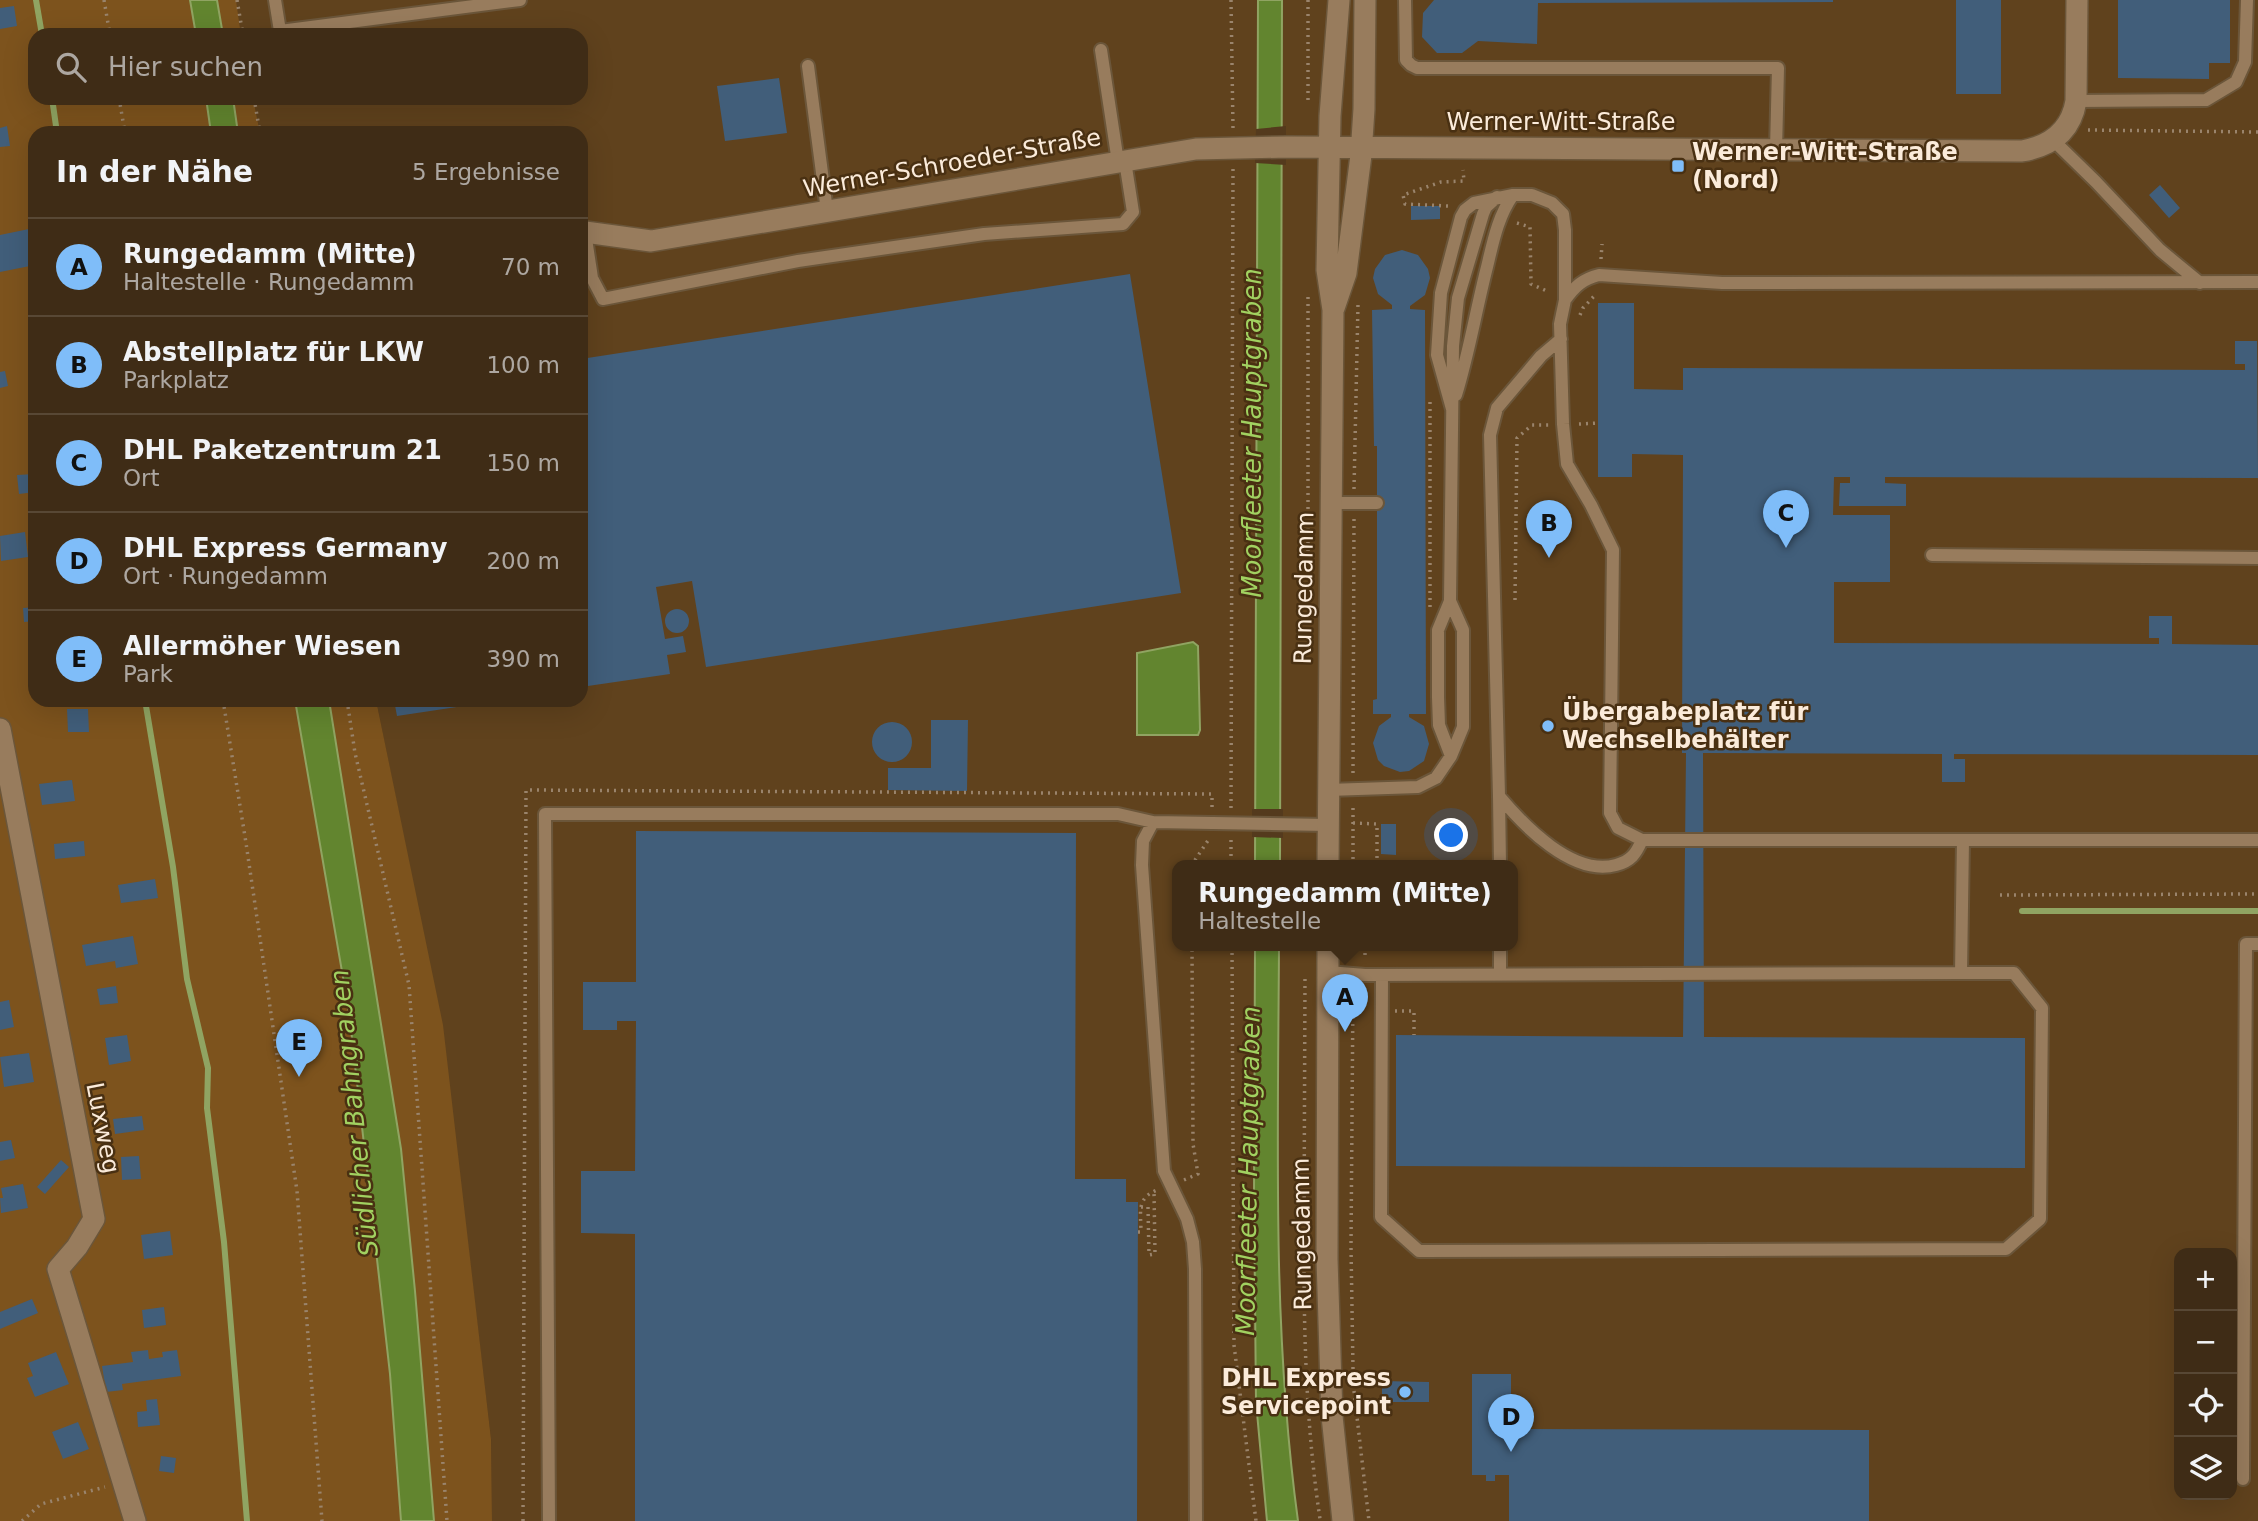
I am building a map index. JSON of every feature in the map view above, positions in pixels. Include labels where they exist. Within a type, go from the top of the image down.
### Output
[{"type":"street","name":"Rungedamm","points":[[1328,860],[1333,310],[1327,270],[1330,147],[1339,0]]},
{"type":"street","name":"Rungedamm","points":[[1333,310],[1346,273],[1362,147],[1365,0]]},
{"type":"street","points":[[2059,135],[2073,116],[2076,101],[2077,0]]},
{"type":"street","name":"Werner-Witt-Straße","points":[[1330,147],[2022,151],[2041,146],[2059,135]]},
{"type":"street","name":"Werner-Schroeder-Straße","points":[[588,232],[650,241],[1196,149],[1330,147]]},
{"type":"street","name":"Luxweg","points":[[0,729],[94,1219],[77,1247],[58,1269],[135,1521]]},
{"type":"street","name":"Rungedamm","points":[[1328,951],[1328,1272],[1332,1416],[1343,1521]]},
{"type":"lane","points":[[275,0],[280,28]]},
{"type":"lane","points":[[303,28],[520,0]]},
{"type":"lane","points":[[1405,0],[1406,60],[1417,68],[1778,68],[1776,150]]},
{"type":"lane","points":[[2076,101],[2206,100],[2236,82],[2245,62],[2247,0]]},
{"type":"lane","points":[[588,252],[592,278],[603,299],[852,253],[984,234],[1123,224],[1133,212],[1101,50]]},
{"type":"lane","points":[[808,66],[827,211]]},
{"type":"lane","points":[[2059,135],[2096,181],[2160,250],[2200,283]]},
{"type":"lane","points":[[1452,409],[1467,359],[1494,239],[1500,219],[1513,195]]},
{"type":"lane","points":[[1452,409],[1437,355],[1441,293],[1456,229],[1465,210],[1474,203],[1513,195],[1532,195],[1552,203],[1563,214],[1565,230],[1565,300],[1560,324],[1567,464],[1613,550],[1611,813],[1618,828],[1642,840],[2258,841]]},
{"type":"lane","points":[[1451,756],[1438,725],[1438,630],[1450,601],[1453,346],[1458,298],[1486,206],[1497,197]]},
{"type":"lane","points":[[1565,300],[1579,283],[1599,275],[1721,283],[2258,282]]},
{"type":"lane","points":[[1500,860],[1490,435],[1497,408],[1534,364],[1561,339]]},
{"type":"lane","points":[[1331,503],[1377,503]]},
{"type":"lane","points":[[1932,555],[2258,558]]},
{"type":"lane","points":[[1328,790],[1418,787],[1436,778],[1451,756],[1463,727],[1463,630],[1450,601]]},
{"type":"lane","points":[[1499,796],[1519,820],[1571,860],[1588,867],[1606,868],[1624,863],[1636,854],[1642,840]]},
{"type":"lane","points":[[548,1521],[545,814],[1118,814],[1153,822],[1328,825]]},
{"type":"lane","points":[[1153,822],[1143,841],[1142,865],[1164,1171],[1187,1219],[1193,1242],[1195,1269],[1196,1521]]},
{"type":"lane","points":[[1961,973],[1963,840]]},
{"type":"lane","points":[[2243,1479],[2246,944],[2258,944]]},
{"type":"lane","points":[[1500,951],[1500,974]]},
{"type":"lane","points":[[1328,972],[1382,975],[2014,973],[2042,1008],[2040,1219],[2006,1249],[1419,1251],[1381,1217],[1382,975]]},
{"type":"path","points":[[104,0],[109,28]]},
{"type":"path","points":[[237,0],[242,28]]},
{"type":"path","points":[[1231,0],[1233,132]]},
{"type":"path","points":[[1308,0],[1308,107]]},
{"type":"path","points":[[120,105],[124,126]]},
{"type":"path","points":[[255,105],[259,126]]},
{"type":"path","points":[[2059,135],[2258,132]]},
{"type":"path","points":[[1232,860],[1235,822],[1233,164]]},
{"type":"path","points":[[1308,288],[1308,587]]},
{"type":"path","points":[[1577,322],[1583,309],[1598,292]]},
{"type":"path","points":[[1353,860],[1354,503],[1358,298]]},
{"type":"path","points":[[1430,390],[1430,611]]},
{"type":"path","points":[[1515,600],[1517,438],[1532,425],[1598,423]]},
{"type":"path","points":[[224,707],[247,843],[297,1191],[322,1521]]},
{"type":"path","points":[[348,707],[355,753],[409,985],[447,1521]]},
{"type":"path","points":[[523,1521],[526,790],[1212,794],[1210,838],[1195,860]]},
{"type":"path","points":[[1353,823],[1377,824],[1377,860]]},
{"type":"path","points":[[2000,895],[2258,894]]},
{"type":"path","points":[[1138,1232],[1141,1232],[1141,1207],[1146,1194],[1198,1174],[1193,1144],[1192,951]]},
{"type":"path","points":[[1232,951],[1234,1345],[1256,1521]]},
{"type":"path","points":[[1353,951],[1353,1377]]},
{"type":"path","points":[[1141,1207],[1148,1207],[1149,1255],[1155,1255],[1154,1191]]},
{"type":"path","points":[[1353,1389],[1369,1521]]},
{"type":"path","points":[[22,1521],[41,1504],[124,1481]]},
{"type":"shaded area","points":[[0,0],[190,0],[195,28],[28,28],[28,105],[207,105],[210,126],[28,126],[28,707],[296,707],[349,1012],[392,1387],[401,1521],[0,1521]]},
{"type":"shaded area","points":[[190,0],[217,0],[222,28],[195,28]]},
{"type":"shaded area","points":[[217,0],[236,0],[240,28],[222,28]]},
{"type":"shaded area","points":[[236,0],[2258,0],[2258,1521],[492,1521],[491,1439],[442,1027],[377,707],[588,707],[588,126],[259,126],[254,105],[588,105],[588,28],[240,28]]},
{"type":"shaded area","points":[[1258,0],[1282,0],[1280,860],[1255,860]]},
{"type":"shaded area","points":[[207,105],[234,105],[237,126],[210,126]]},
{"type":"shaded area","points":[[234,105],[254,105],[259,126],[237,126]]},
{"type":"shaded area","points":[[1193,642],[1198,646],[1198,735],[1137,735],[1137,653]]},
{"type":"shaded area","points":[[296,707],[330,707],[401,1149],[434,1521],[401,1521],[390,1374],[349,1012]]},
{"type":"shaded area","points":[[330,707],[377,707],[443,1025],[491,1439],[492,1521],[434,1521],[401,1149]]},
{"type":"shaded area","points":[[1255,951],[1279,951],[1280,1306],[1298,1521],[1267,1521],[1256,1402]]},
{"type":"pier","points":[[1286,126],[1286,165],[1255,163],[1256,129]]},
{"type":"pier","points":[[1252,809],[1283,809],[1283,838],[1252,837]]},
{"type":"building","points":[[1434,0],[1833,2],[1538,3],[1537,44],[1478,41],[1462,53],[1437,53],[1422,37],[1423,13]]},
{"type":"building","points":[[1956,0],[2001,0],[2001,94],[1956,94]]},
{"type":"building","points":[[2118,0],[2230,0],[2230,63],[2209,63],[2209,79],[2118,78]]},
{"type":"building","points":[[14,6],[17,26],[0,29],[0,8]]},
{"type":"building","points":[[779,78],[787,133],[725,141],[717,86]]},
{"type":"building","points":[[7,126],[10,146],[0,147],[0,128]]},
{"type":"building","points":[[2160,185],[2180,208],[2169,218],[2149,195]]},
{"type":"building","points":[[1411,206],[1440,206],[1440,219],[1411,220]]},
{"type":"building","points":[[28,229],[28,266],[0,272],[0,235]]},
{"type":"building","points":[[1402,250],[1418,255],[1428,269],[1430,278],[1425,295],[1410,306],[1410,309],[1425,310],[1426,714],[1409,714],[1409,717],[1424,726],[1429,744],[1424,761],[1409,771],[1400,772],[1384,766],[1378,760],[1373,743],[1379,726],[1391,717],[1391,714],[1373,714],[1373,700],[1377,699],[1377,446],[1374,446],[1372,310],[1392,309],[1392,305],[1378,294],[1373,278],[1375,269],[1385,255]]},
{"type":"building","points":[[1130,274],[1181,593],[706,667],[692,581],[656,587],[665,639],[683,636],[686,652],[667,655],[670,674],[588,686],[588,358]]},
{"type":"building","points":[[1598,303],[1634,303],[1634,389],[1683,390],[1683,368],[2245,370],[2245,364],[2235,364],[2235,341],[2257,341],[2258,478],[1885,477],[1885,483],[1906,484],[1906,506],[1839,506],[1840,483],[1850,483],[1850,477],[1834,477],[1833,515],[1890,515],[1890,582],[1834,582],[1834,643],[2159,644],[2159,638],[2149,638],[2149,616],[2172,616],[2172,644],[2258,645],[2258,755],[1954,754],[1954,759],[1965,759],[1965,782],[1942,782],[1942,754],[1703,753],[1704,1037],[2025,1038],[2025,1168],[1396,1166],[1396,1035],[1683,1037],[1686,753],[1682,753],[1683,455],[1632,454],[1632,477],[1598,477]]},
{"type":"building","points":[[5,371],[8,386],[0,388],[0,372]]},
{"type":"building","points":[[28,474],[28,493],[19,494],[17,475]]},
{"type":"building","points":[[25,532],[28,557],[1,561],[0,536]]},
{"type":"building","points":[[23,608],[28,608],[28,622],[24,622]]},
{"type":"building","points":[[677,609],[686,612],[689,621],[686,630],[677,633],[668,630],[665,621],[668,612]]},
{"type":"building","points":[[395,707],[457,707],[397,716]]},
{"type":"building","points":[[67,709],[88,709],[89,732],[68,732]]},
{"type":"building","points":[[931,720],[968,720],[967,791],[888,790],[888,768],[931,768]]},
{"type":"building","points":[[892,722],[900,723],[906,728],[911,734],[911,750],[906,756],[900,761],[892,762],[884,761],[878,756],[873,750],[872,742],[873,734],[878,728],[884,723]]},
{"type":"building","points":[[72,780],[75,801],[42,805],[39,784]]},
{"type":"building","points":[[1381,824],[1396,824],[1396,855],[1381,854]]},
{"type":"building","points":[[636,831],[1076,833],[1075,1179],[1126,1179],[1126,1202],[1138,1202],[1137,1521],[635,1521],[635,1234],[581,1233],[581,1171],[635,1171],[636,1021],[617,1021],[617,1030],[583,1030],[583,982],[636,982]]},
{"type":"building","points":[[84,841],[85,856],[55,859],[54,844]]},
{"type":"building","points":[[155,879],[158,898],[121,903],[118,885]]},
{"type":"building","points":[[133,936],[138,964],[116,968],[115,961],[86,966],[82,945]]},
{"type":"building","points":[[116,986],[118,1003],[100,1005],[97,989]]},
{"type":"building","points":[[9,1000],[14,1027],[0,1030],[0,1002]]},
{"type":"building","points":[[127,1035],[131,1061],[109,1065],[105,1038]]},
{"type":"building","points":[[29,1053],[34,1082],[4,1087],[0,1057]]},
{"type":"building","points":[[142,1116],[144,1130],[115,1134],[113,1119]]},
{"type":"building","points":[[11,1140],[15,1158],[0,1161],[0,1142]]},
{"type":"building","points":[[139,1156],[141,1179],[122,1180],[121,1157]]},
{"type":"building","points":[[61,1160],[69,1167],[45,1194],[37,1187]]},
{"type":"building","points":[[23,1184],[28,1208],[1,1213],[1,1188]]},
{"type":"building","points":[[170,1231],[173,1255],[144,1259],[141,1235]]},
{"type":"building","points":[[32,1299],[38,1313],[0,1329],[0,1312]]},
{"type":"building","points":[[164,1307],[166,1325],[144,1328],[142,1310]]},
{"type":"building","points":[[148,1350],[149,1359],[163,1357],[162,1352],[177,1350],[181,1376],[122,1384],[123,1390],[106,1392],[102,1366],[133,1362],[131,1352]]},
{"type":"building","points":[[56,1352],[69,1384],[35,1397],[27,1378],[33,1376],[28,1363]]},
{"type":"building","points":[[1472,1374],[1511,1374],[1511,1429],[1869,1430],[1869,1521],[1509,1521],[1509,1475],[1495,1475],[1495,1481],[1486,1481],[1486,1475],[1472,1475]]},
{"type":"building","name":"DHL Express Servicepoint","points":[[1382,1381],[1429,1382],[1429,1402],[1382,1402]]},
{"type":"building","points":[[157,1399],[160,1425],[138,1427],[137,1412],[147,1411],[146,1400]]},
{"type":"building","points":[[78,1422],[89,1449],[63,1459],[52,1432]]},
{"type":"building","points":[[161,1456],[176,1458],[174,1473],[159,1471]]},
{"type":"waterway","points":[[36,0],[41,28]]},
{"type":"waterway","points":[[53,105],[56,126]]},
{"type":"waterway","points":[[146,707],[173,867],[187,979],[208,1068],[207,1108],[224,1242],[247,1521]]},
{"type":"waterway","points":[[2022,911],[2258,911]]},
{"type":"place","name":"Werner-Witt-Straße (Nord)","points":[[1678,166]]},
{"type":"place","name":"DHL Paketzentrum 21","points":[[1786,548]]},
{"type":"place","name":"Abstellplatz für LKW","points":[[1549,558]]},
{"type":"place","name":"Übergabeplatz für Wechselbehälter","points":[[1548,726]]},
{"type":"place","name":"Rungedamm (Mitte)","points":[[1345,1032]]},
{"type":"place","name":"Allermöher Wiesen","points":[[299,1077]]},
{"type":"place","name":"DHL Express Servicepoint","points":[[1405,1392]]},
{"type":"place","name":"DHL Express Germany","points":[[1511,1452]]},
{"type":"water label","name":"Moorfleeter Hauptgraben","points":[[1252,433]]},
{"type":"water label","name":"Südlicher Bahngraben","points":[[354,1113]]},
{"type":"water label","name":"Moorfleeter Hauptgraben","points":[[1248,1171]]}]
